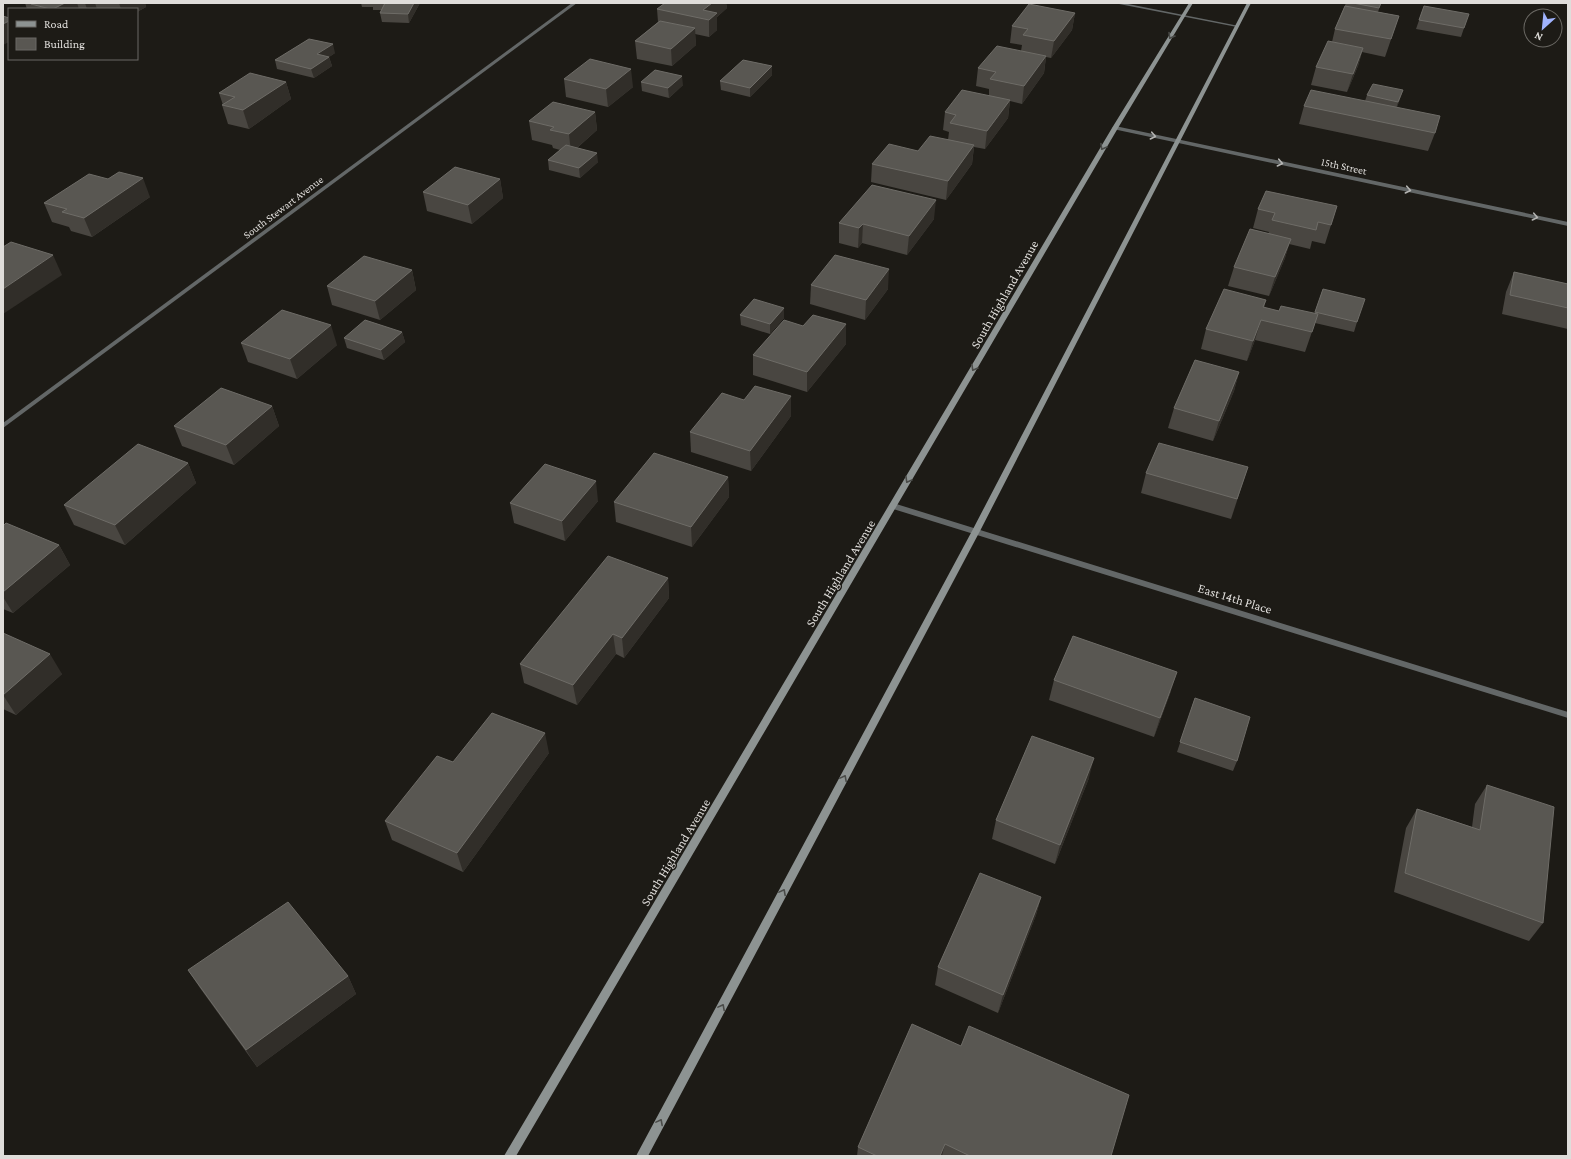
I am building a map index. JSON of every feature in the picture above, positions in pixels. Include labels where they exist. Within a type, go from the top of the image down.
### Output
[{"type":"main road","name":"South Highland Avenue","points":[[510,1156],[894,506],[1115,128],[1191,3]]},
{"type":"main road","points":[[642,1156],[976,532],[1249,3]]},
{"type":"street","name":"South Stewart Avenue","points":[[3,426],[574,3]]},
{"type":"street","points":[[1116,3],[1237,26]]},
{"type":"street","name":"15th Street","points":[[1115,128],[1568,224]]},
{"type":"street","name":"East 14th Place","points":[[894,506],[1568,715]]},
{"type":"building","points":[[65,3],[55,8],[46,8],[31,4]]},
{"type":"building","points":[[385,3],[414,3],[408,14],[380,13]]},
{"type":"building","points":[[665,3],[712,3],[703,10],[717,13],[709,20],[657,9]]},
{"type":"building","points":[[1353,3],[1381,3],[1379,8]]},
{"type":"building","points":[[1029,4],[1075,13],[1054,41],[1023,35],[1028,29],[1012,26]]},
{"type":"building","points":[[1345,6],[1399,16],[1391,39],[1335,29]]},
{"type":"building","points":[[1424,6],[1469,14],[1464,28],[1419,20]]},
{"type":"building","points":[[3,16],[8,18],[8,22],[3,24]]},
{"type":"building","points":[[660,21],[695,28],[671,49],[635,41]]},
{"type":"building","points":[[309,39],[333,44],[317,54],[329,57],[311,69],[275,60]]},
{"type":"building","points":[[1328,41],[1363,48],[1353,74],[1316,67]]},
{"type":"building","points":[[997,46],[1046,56],[1024,86],[990,79],[996,72],[978,68]]},
{"type":"building","points":[[590,59],[631,69],[606,89],[564,79]]},
{"type":"building","points":[[743,60],[772,66],[750,88],[720,81]]},
{"type":"building","points":[[655,70],[682,76],[668,88],[641,82]]},
{"type":"building","points":[[250,73],[286,82],[243,110],[222,105],[235,97],[219,93]]},
{"type":"building","points":[[1373,84],[1403,90],[1398,102],[1367,95]]},
{"type":"building","points":[[962,90],[1010,100],[987,131],[950,123],[956,115],[945,112]]},
{"type":"building","points":[[1311,90],[1440,116],[1435,133],[1304,106]]},
{"type":"building","points":[[553,102],[595,112],[569,134],[550,130],[554,127],[529,121]]},
{"type":"building","points":[[930,136],[974,145],[948,181],[872,164],[889,144],[918,151]]},
{"type":"building","points":[[566,145],[597,153],[579,168],[548,160]]},
{"type":"building","points":[[455,167],[500,179],[468,205],[423,192]]},
{"type":"building","points":[[119,172],[143,178],[84,218],[62,212],[67,209],[44,203],[89,174],[108,179]]},
{"type":"building","points":[[872,185],[936,200],[909,236],[863,224],[859,228],[839,223]]},
{"type":"building","points":[[1266,191],[1337,206],[1331,225],[1318,222],[1316,230],[1272,220],[1275,213],[1258,209]]},
{"type":"building","points":[[1250,229],[1291,239],[1275,277],[1234,267]]},
{"type":"building","points":[[11,242],[53,255],[3,289],[3,247]]},
{"type":"building","points":[[835,255],[889,269],[866,300],[811,285]]},
{"type":"building","points":[[364,256],[412,270],[375,301],[327,286]]},
{"type":"building","points":[[1514,272],[1568,284],[1568,308],[1510,295]]},
{"type":"building","points":[[1224,289],[1266,300],[1263,307],[1279,311],[1281,306],[1318,314],[1312,332],[1261,320],[1253,341],[1206,329]]},
{"type":"building","points":[[1323,289],[1365,299],[1357,322],[1315,312]]},
{"type":"building","points":[[754,299],[784,308],[770,324],[740,315]]},
{"type":"building","points":[[282,310],[331,325],[290,359],[241,343]]},
{"type":"building","points":[[813,315],[846,324],[807,372],[753,355],[784,320],[803,326]]},
{"type":"building","points":[[365,320],[402,332],[381,350],[344,338]]},
{"type":"building","points":[[1195,360],[1239,372],[1219,421],[1174,408]]},
{"type":"building","points":[[755,386],[791,396],[750,451],[690,432],[722,393],[744,400]]},
{"type":"building","points":[[221,388],[272,406],[226,445],[174,426]]},
{"type":"building","points":[[1159,443],[1248,467],[1237,499],[1146,473]]},
{"type":"building","points":[[138,444],[188,463],[115,525],[64,505]]},
{"type":"building","points":[[654,453],[728,477],[691,527],[614,502]]},
{"type":"building","points":[[545,464],[596,481],[562,521],[510,503]]},
{"type":"building","points":[[6,523],[59,545],[3,592],[3,526]]},
{"type":"building","points":[[608,556],[668,578],[622,638],[613,634],[573,685],[520,664]]},
{"type":"building","points":[[3,633],[50,654],[3,695]]},
{"type":"building","points":[[1073,636],[1177,672],[1160,718],[1054,680]]},
{"type":"building","points":[[1195,698],[1250,717],[1237,761],[1180,742]]},
{"type":"building","points":[[492,713],[545,733],[457,853],[385,821],[437,756],[453,762]]},
{"type":"building","points":[[1032,736],[1094,758],[1060,845],[996,820]]},
{"type":"building","points":[[1487,785],[1554,807],[1543,923],[1405,873],[1417,809],[1480,830]]},
{"type":"building","points":[[980,873],[1041,897],[1003,995],[938,967]]},
{"type":"building","points":[[288,902],[348,976],[246,1050],[188,970]]},
{"type":"building","points":[[912,1024],[961,1046],[969,1026],[1129,1095],[1111,1156],[970,1156],[945,1144],[940,1156],[877,1156],[858,1147]]}]
